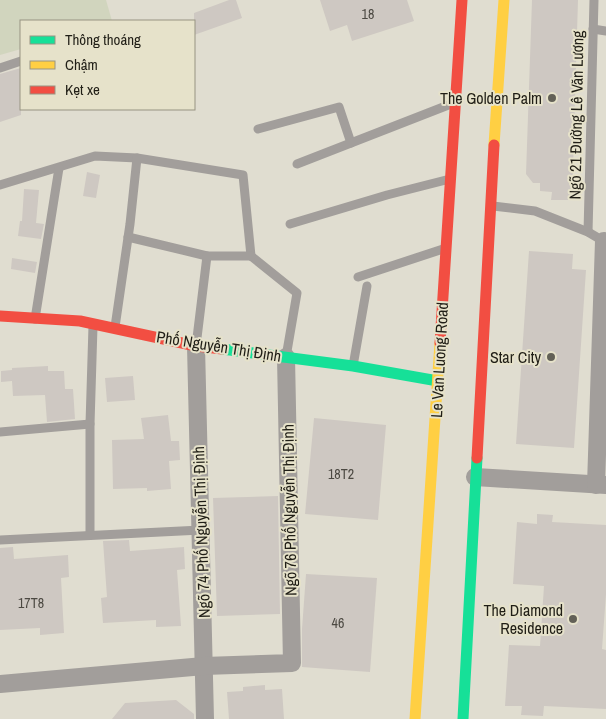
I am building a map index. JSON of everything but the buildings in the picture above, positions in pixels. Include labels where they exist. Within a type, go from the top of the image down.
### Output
[{"type":"main road","name":"Le Van Luong Road","points":[[415,719],[462,0]]},
{"type":"main road","points":[[463,719],[486,205],[496,159],[504,0]]},
{"type":"main road","points":[[448,207],[464,206]]},
{"type":"main road","name":"Phố Nguyễn Thị Định","points":[[0,316],[34,320],[80,321],[115,327],[196,346],[353,366],[438,381]]},
{"type":"street","points":[[475,477],[601,485],[605,242]]},
{"type":"street","name":"Ngõ 74 Phố Nguyễn Thị Định","points":[[196,346],[205,719]]},
{"type":"street","name":"Ngõ 76 Phố Nguyễn Thị Định","points":[[204,666],[292,663],[286,357]]},
{"type":"street","points":[[0,684],[204,666]]},
{"type":"lane","name":"Ngõ 21 Đường Lê Văn Lương","points":[[588,232],[594,0]]},
{"type":"lane","points":[[593,29],[606,30]]},
{"type":"lane","points":[[0,68],[20,61]]},
{"type":"lane","points":[[297,164],[456,102]]},
{"type":"lane","points":[[258,129],[339,107],[352,143]]},
{"type":"lane","points":[[0,185],[95,156],[137,158],[243,175],[251,256]]},
{"type":"lane","points":[[115,327],[130,224],[137,158]]},
{"type":"lane","points":[[34,320],[59,168]]},
{"type":"lane","points":[[290,224],[387,195],[450,180]]},
{"type":"lane","name":"Ngõ 21 Đường Lê Văn Lương","points":[[486,205],[535,211],[588,232],[605,242]]},
{"type":"lane","points":[[128,237],[207,256],[251,256],[298,293],[286,357]]},
{"type":"lane","points":[[358,277],[445,248]]},
{"type":"lane","points":[[196,346],[207,256]]},
{"type":"lane","points":[[353,366],[367,286]]},
{"type":"lane","points":[[90,536],[90,424],[93,323]]},
{"type":"lane","points":[[0,432],[90,424]]},
{"type":"lane","points":[[0,540],[201,530]]},
{"type":"green space","points":[[0,0],[106,0],[112,20],[20,20],[20,49],[0,55]]},
{"type":"traffic: fast","points":[[222,349],[353,366],[438,381]]},
{"type":"traffic: fast","points":[[463,719],[477,458]]},
{"type":"traffic: slow","points":[[494,145],[504,0]]},
{"type":"traffic: slow","points":[[415,719],[440,343]]},
{"type":"traffic: jam","points":[[440,343],[462,0]]},
{"type":"traffic: jam","points":[[477,458],[494,145]]},
{"type":"traffic: jam","points":[[0,316],[80,321],[196,346],[222,349]]},
{"type":"place","name":"The Golden Palm","points":[[552,98]]},
{"type":"place","name":"Star City","points":[[551,357]]},
{"type":"place","name":"The Diamond Residence","points":[[573,619]]}]
